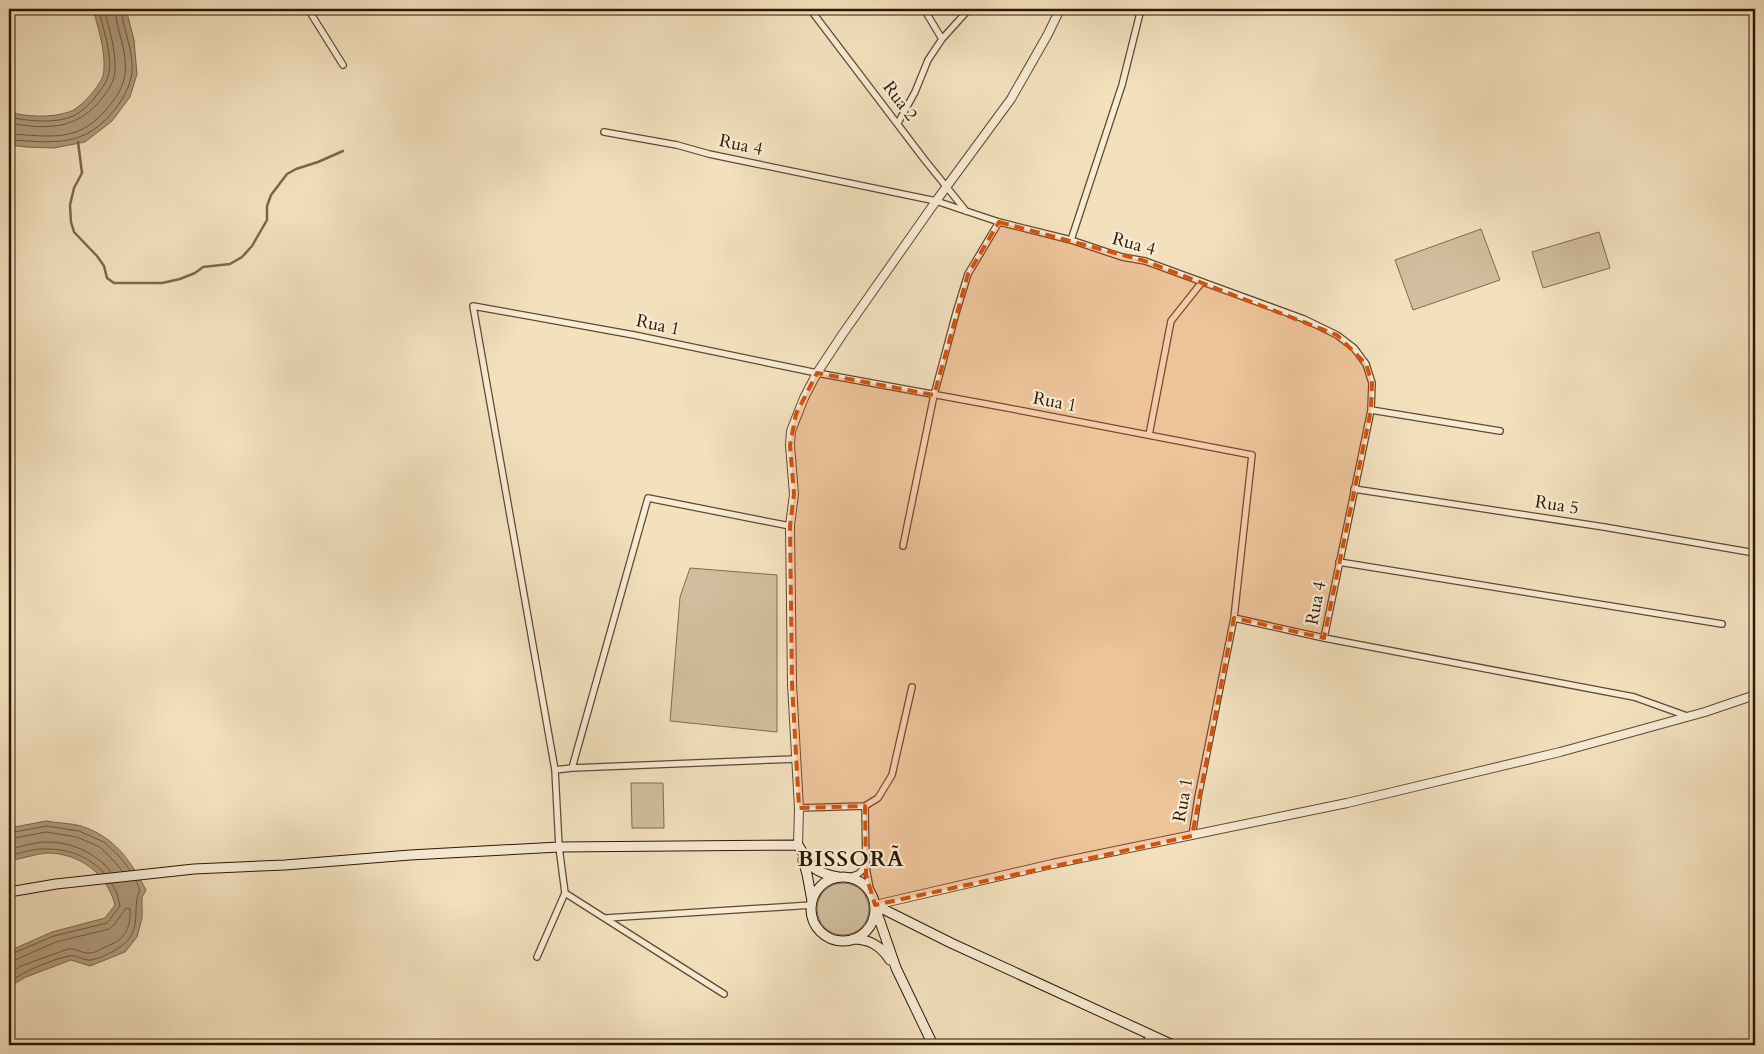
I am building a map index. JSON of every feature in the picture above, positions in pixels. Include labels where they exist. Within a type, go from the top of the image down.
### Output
[{"type":"main road","points":[[9,892],[194,869],[285,865],[410,855],[559,847],[798,845]]},
{"type":"main road","points":[[798,845],[812,868],[818,872],[845,878],[863,885],[871,894],[896,968],[933,1045]]},
{"type":"main road","points":[[798,845],[807,874],[814,921],[822,933],[835,940],[843,941],[864,934],[871,925],[875,905]]},
{"type":"main road","points":[[812,904],[817,891],[822,886],[834,879],[845,878]]},
{"type":"main road","points":[[875,905],[951,943],[1173,1045]]},
{"type":"main road","points":[[853,939],[865,940],[878,946],[896,968]]},
{"type":"street","points":[[308,9],[342,65]]},
{"type":"street","name":"Rua 2","points":[[810,9],[966,211]]},
{"type":"street","points":[[924,9],[942,39]]},
{"type":"street","points":[[898,123],[915,92],[928,60],[942,39],[969,9]]},
{"type":"street","points":[[798,845],[799,808],[792,684],[790,526],[794,494],[790,445],[791,431],[804,398],[817,373],[936,201],[1011,99],[1060,9]]},
{"type":"street","points":[[1071,240],[1122,85],[1141,9]]},
{"type":"street","name":"Rua 4","points":[[604,132],[677,145],[709,154],[936,201],[1000,222],[1071,240],[1122,257],[1145,260],[1304,319],[1337,335],[1354,348],[1366,364],[1372,383],[1372,410],[1324,638]]},
{"type":"street","points":[[903,546],[934,395],[968,274],[1000,222]]},
{"type":"street","points":[[1149,435],[1171,321],[1202,282]]},
{"type":"street","name":"Rua 1","points":[[554,770],[473,306],[634,335],[817,373],[1252,455],[1234,618],[1192,836]]},
{"type":"street","points":[[1372,410],[1500,431]]},
{"type":"street","name":"Rua 5","points":[[1354,489],[1604,527],[1755,553]]},
{"type":"street","points":[[572,768],[648,498],[790,526]]},
{"type":"street","points":[[1339,562],[1722,624]]},
{"type":"street","points":[[1234,618],[1324,638],[1634,697],[1688,716]]},
{"type":"street","points":[[799,808],[865,806],[878,798],[892,775],[912,687]]},
{"type":"street","points":[[875,905],[1052,864],[1347,803],[1560,752],[1755,695]]},
{"type":"street","points":[[537,957],[565,893],[559,847],[554,770],[796,759]]},
{"type":"street","points":[[865,806],[866,867],[871,894]]},
{"type":"street","points":[[845,878],[858,874],[866,867]]},
{"type":"street","points":[[565,893],[724,994]]},
{"type":"street","points":[[606,918],[812,904]]},
{"type":"street","points":[[1144,1045],[1150,1035]]},
{"type":"highlighted area","points":[[999,222],[1145,261],[1337,335],[1366,364],[1372,383],[1371,410],[1324,638],[1234,618],[1192,836],[875,905],[866,875],[865,806],[799,808],[792,684],[790,526],[794,494],[790,445],[796,414],[817,373],[934,395],[968,274]]},
{"type":"shaded area","points":[[1481,229],[1500,280],[1413,310],[1395,260]]},
{"type":"shaded area","points":[[1599,232],[1610,268],[1543,288],[1532,252]]},
{"type":"shaded area","points":[[690,568],[777,575],[777,732],[670,721],[680,597]]},
{"type":"shaded area","points":[[631,783],[663,783],[664,828],[632,828]]},
{"type":"shaded area","points":[[843,883],[853,885],[861,891],[867,899],[869,909],[867,919],[861,927],[853,933],[843,935],[833,933],[825,927],[819,919],[817,909],[819,899],[825,891],[833,885]]},
{"type":"water","points":[[93,9],[126,9],[134,40],[137,74],[130,97],[112,121],[85,142],[54,148],[9,145],[9,112],[39,116],[69,112],[82,104],[99,84],[104,72],[104,61],[101,38]]},
{"type":"water","points":[[46,821],[81,826],[103,836],[120,851],[134,869],[146,890],[142,897],[142,918],[137,937],[125,952],[90,966],[71,960],[26,977],[9,987],[9,951],[52,932],[105,918],[115,905],[106,884],[99,875],[81,861],[59,854],[47,853],[9,861],[9,828]]},
{"type":"waterway","points":[[78,142],[82,173],[74,188],[70,205],[71,222],[74,232],[97,256],[104,266],[107,278],[114,283],[162,283],[180,279],[195,273],[203,267],[230,264],[242,257],[252,246],[267,220],[267,206],[271,195],[287,174],[343,151]]},
{"type":"district","name":"BISSORÃ","points":[[851,859]]}]
